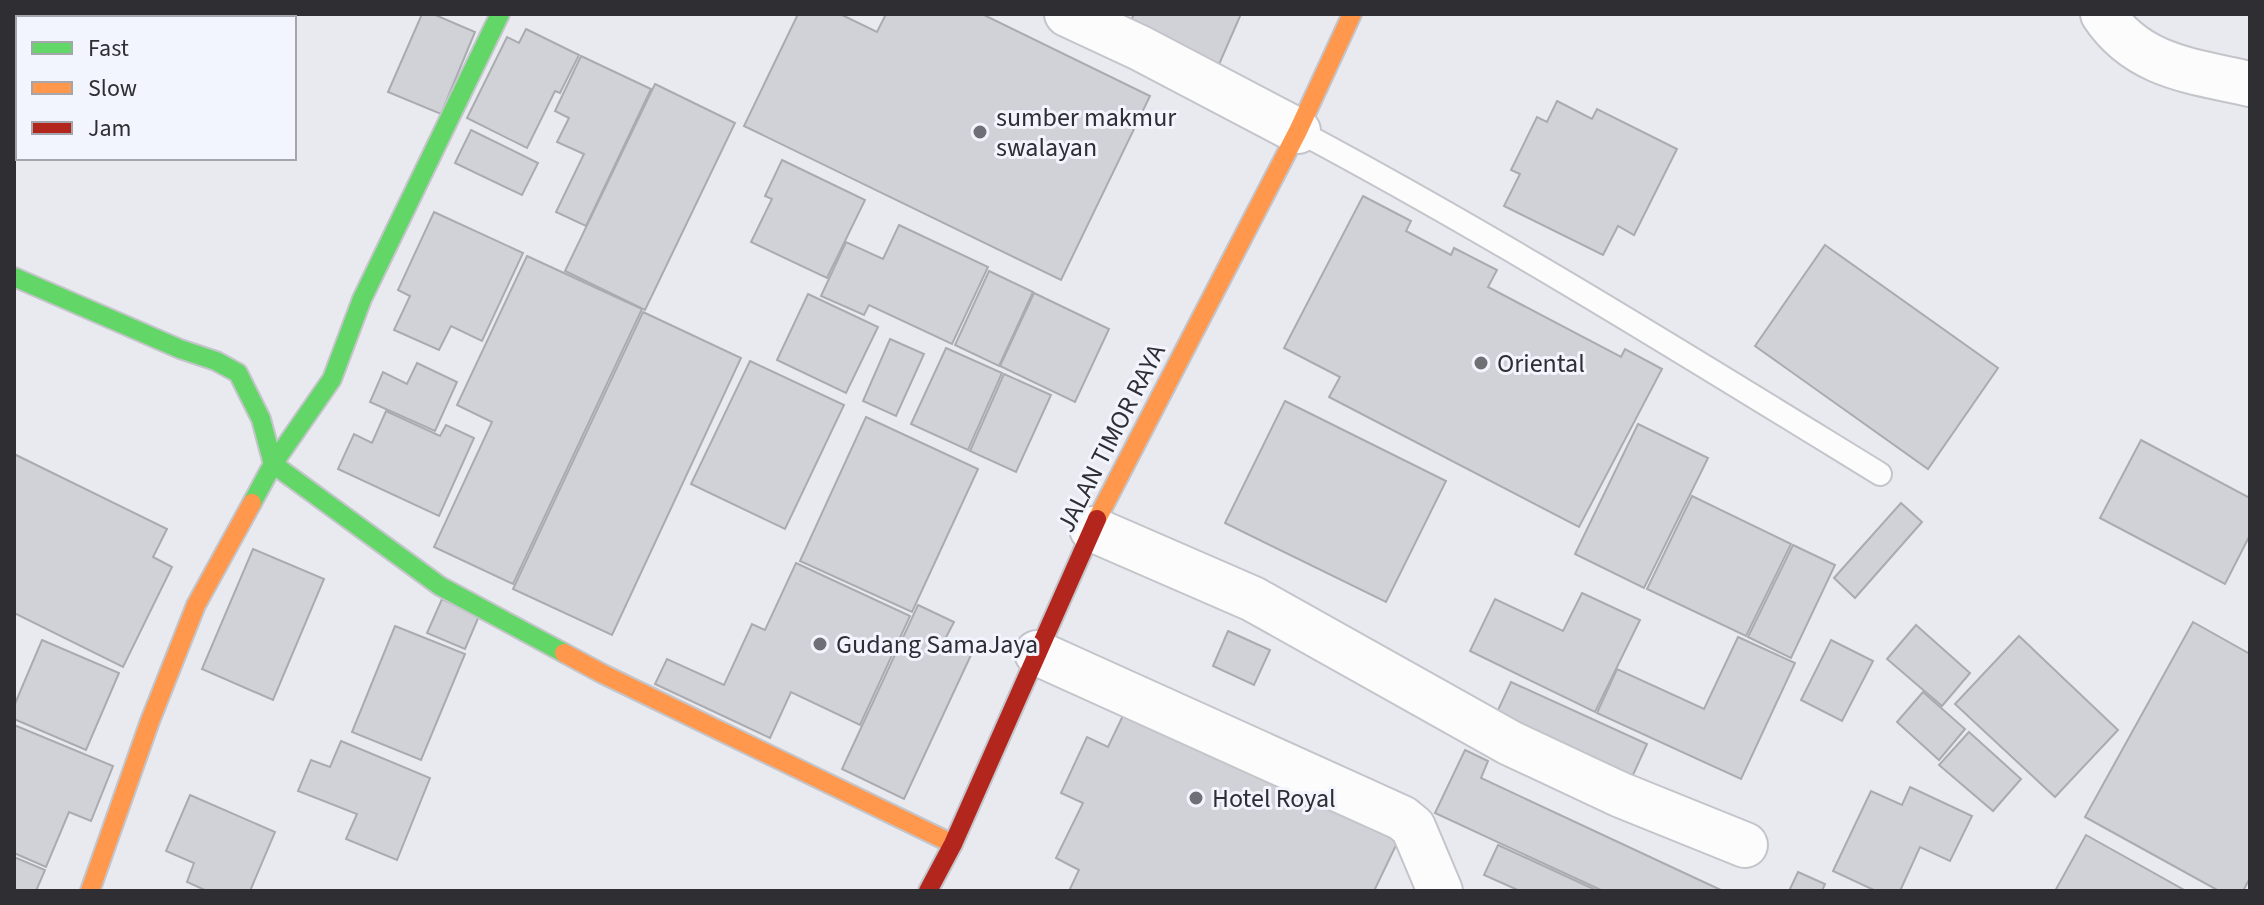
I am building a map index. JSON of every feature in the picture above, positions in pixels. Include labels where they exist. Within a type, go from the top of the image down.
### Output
[{"type":"main road","points":[[90,891],[150,721],[196,605],[273,464],[332,379],[362,299],[500,14]]},
{"type":"main road","name":"JALAN TIMOR RAYA","points":[[928,891],[953,844],[1092,529],[1298,131],[1352,14]]},
{"type":"main road","points":[[14,277],[238,373],[261,419],[273,464],[440,586],[603,674],[953,844]]},
{"type":"street","points":[[1067,14],[1140,48],[1298,131]]},
{"type":"street","points":[[2103,14],[2125,41],[2167,65],[2250,84]]},
{"type":"street","points":[[1092,529],[1253,599],[1510,743],[1621,795],[1745,845]]},
{"type":"street","points":[[1037,653],[1402,818],[1413,827],[1440,891]]},
{"type":"lane","points":[[1298,131],[1389,180],[1640,326],[1880,474]]},
{"type":"building","points":[[14,14],[59,14],[16,16],[14,69]]},
{"type":"building","points":[[154,14],[158,16],[105,16]]},
{"type":"building","points":[[216,14],[252,14],[251,16]]},
{"type":"building","points":[[422,14],[433,14],[475,32],[441,114],[388,92]]},
{"type":"building","points":[[798,14],[840,14],[877,32],[886,14],[982,14],[1150,96],[1061,280],[744,126]]},
{"type":"building","points":[[1134,14],[1241,14],[1217,69],[1127,29]]},
{"type":"building","points":[[526,29],[579,55],[560,93],[555,91],[527,148],[467,118],[507,37],[519,43]]},
{"type":"building","points":[[581,56],[651,89],[586,226],[556,212],[584,154],[557,142],[569,118],[555,111]]},
{"type":"building","points":[[655,84],[735,123],[645,310],[565,271]]},
{"type":"building","points":[[1557,101],[1592,119],[1597,109],[1677,149],[1634,235],[1618,226],[1603,255],[1504,206],[1520,174],[1511,170],[1537,117],[1547,122]]},
{"type":"building","points":[[471,130],[538,163],[522,195],[455,163]]},
{"type":"building","points":[[782,160],[865,200],[827,278],[751,242],[772,199],[765,196]]},
{"type":"building","name":"Oriental","points":[[1363,196],[1411,221],[1406,231],[1451,255],[1454,248],[1497,270],[1488,287],[1621,357],[1625,349],[1662,369],[1579,527],[1329,397],[1340,377],[1284,348]]},
{"type":"building","points":[[434,212],[523,253],[482,341],[451,326],[439,350],[394,330],[410,296],[398,290]]},
{"type":"building","points":[[899,225],[988,267],[952,344],[869,305],[864,315],[821,296],[846,242],[883,259]]},
{"type":"building","points":[[1825,245],[1998,368],[1928,469],[1755,346]]},
{"type":"building","points":[[527,256],[642,309],[513,584],[434,547],[492,422],[457,405]]},
{"type":"building","points":[[989,271],[1033,292],[999,366],[955,345]]},
{"type":"building","points":[[1034,293],[1109,329],[1075,402],[1000,366]]},
{"type":"building","points":[[808,294],[878,327],[846,393],[777,360]]},
{"type":"building","points":[[643,312],[741,358],[612,635],[513,589]]},
{"type":"building","points":[[890,339],[924,354],[896,416],[863,401]]},
{"type":"building","points":[[946,348],[1002,373],[968,450],[911,424]]},
{"type":"building","points":[[750,361],[844,405],[785,529],[691,484]]},
{"type":"building","points":[[417,363],[457,382],[435,431],[370,402],[383,372],[407,384]]},
{"type":"building","points":[[1004,374],[1051,395],[1016,472],[970,451]]},
{"type":"building","points":[[1285,401],[1446,481],[1386,602],[1225,523]]},
{"type":"building","points":[[386,411],[440,436],[446,425],[474,438],[439,516],[338,469],[354,434],[372,443]]},
{"type":"building","points":[[866,417],[978,469],[912,612],[800,561]]},
{"type":"building","points":[[1638,424],[1708,458],[1644,588],[1575,554]]},
{"type":"building","points":[[2141,440],[2250,498],[2250,535],[2225,584],[2100,518]]},
{"type":"building","points":[[14,454],[167,529],[153,557],[172,567],[123,667],[14,613]]},
{"type":"building","points":[[1692,496],[1791,544],[1746,636],[1647,589]]},
{"type":"building","points":[[1901,503],[1922,522],[1855,598],[1834,578]]},
{"type":"building","points":[[1793,545],[1835,565],[1791,658],[1748,637]]},
{"type":"building","points":[[253,549],[324,579],[273,700],[202,669]]},
{"type":"building","name":"Gudang SamaJaya","points":[[796,563],[910,616],[860,725],[791,692],[770,738],[655,684],[667,659],[724,685],[752,624],[765,630]]},
{"type":"building","points":[[1582,593],[1640,620],[1595,712],[1470,651],[1495,599],[1563,631]]},
{"type":"building","points":[[442,599],[479,616],[465,649],[427,633]]},
{"type":"building","points":[[918,605],[954,622],[943,643],[971,655],[904,799],[842,769]]},
{"type":"building","points":[[2193,622],[2250,654],[2250,878],[2243,891],[2219,891],[2085,817]]},
{"type":"building","points":[[1916,625],[1970,673],[1942,706],[1887,659]]},
{"type":"building","points":[[395,626],[465,654],[421,760],[352,732]]},
{"type":"building","points":[[1228,631],[1270,650],[1254,685],[1213,666]]},
{"type":"building","points":[[2019,636],[2118,730],[2055,797],[1955,704]]},
{"type":"building","points":[[1738,637],[1795,663],[1741,779],[1597,713],[1617,669],[1704,709]]},
{"type":"building","points":[[42,640],[119,673],[86,750],[14,719],[14,706]]},
{"type":"building","points":[[1831,640],[1873,661],[1842,721],[1801,700]]},
{"type":"building","points":[[1511,682],[1647,744],[1628,786],[1492,723]]},
{"type":"building","points":[[1923,692],[1965,729],[1939,760],[1897,722]]},
{"type":"building","name":"Hotel Royal","points":[[1128,705],[1400,837],[1374,891],[1069,891],[1079,870],[1056,858],[1083,803],[1061,793],[1087,737],[1108,747]]},
{"type":"building","points":[[14,725],[113,766],[91,821],[69,812],[46,867],[14,853]]},
{"type":"building","points":[[1969,732],[2021,779],[1993,811],[1939,765]]},
{"type":"building","points":[[341,741],[430,778],[397,860],[346,839],[357,814],[298,791],[311,760],[330,767]]},
{"type":"building","points":[[1465,750],[1488,761],[1481,778],[1723,891],[1603,891],[1435,813]]},
{"type":"building","points":[[1910,787],[1972,816],[1950,861],[1920,847],[1900,891],[1876,891],[1833,871],[1871,791],[1902,805]]},
{"type":"building","points":[[190,795],[275,832],[250,891],[207,891],[187,882],[194,863],[166,851]]},
{"type":"building","points":[[2086,835],[2186,891],[2055,891]]},
{"type":"building","points":[[1498,845],[1598,891],[1520,891],[1484,875]]},
{"type":"building","points":[[14,857],[45,870],[36,891],[14,891]]},
{"type":"building","points":[[1798,872],[1825,884],[1822,891],[1789,891]]},
{"type":"traffic: fast","points":[[252,503],[273,464],[332,379],[362,299],[500,14]]},
{"type":"traffic: fast","points":[[14,277],[238,373],[261,419],[273,464],[440,586],[564,653]]},
{"type":"traffic: slow","points":[[1097,519],[1298,131],[1352,14]]},
{"type":"traffic: slow","points":[[90,891],[150,721],[196,605],[252,503]]},
{"type":"traffic: slow","points":[[564,653],[953,844]]},
{"type":"traffic: jam","points":[[928,891],[953,844],[1097,519]]},
{"type":"place","name":"sumber makmur swalayan","points":[[980,132]]},
{"type":"place","name":"Oriental","points":[[1481,363]]},
{"type":"place","name":"Gudang SamaJaya","points":[[820,644]]},
{"type":"place","name":"Hotel Royal","points":[[1196,798]]}]
